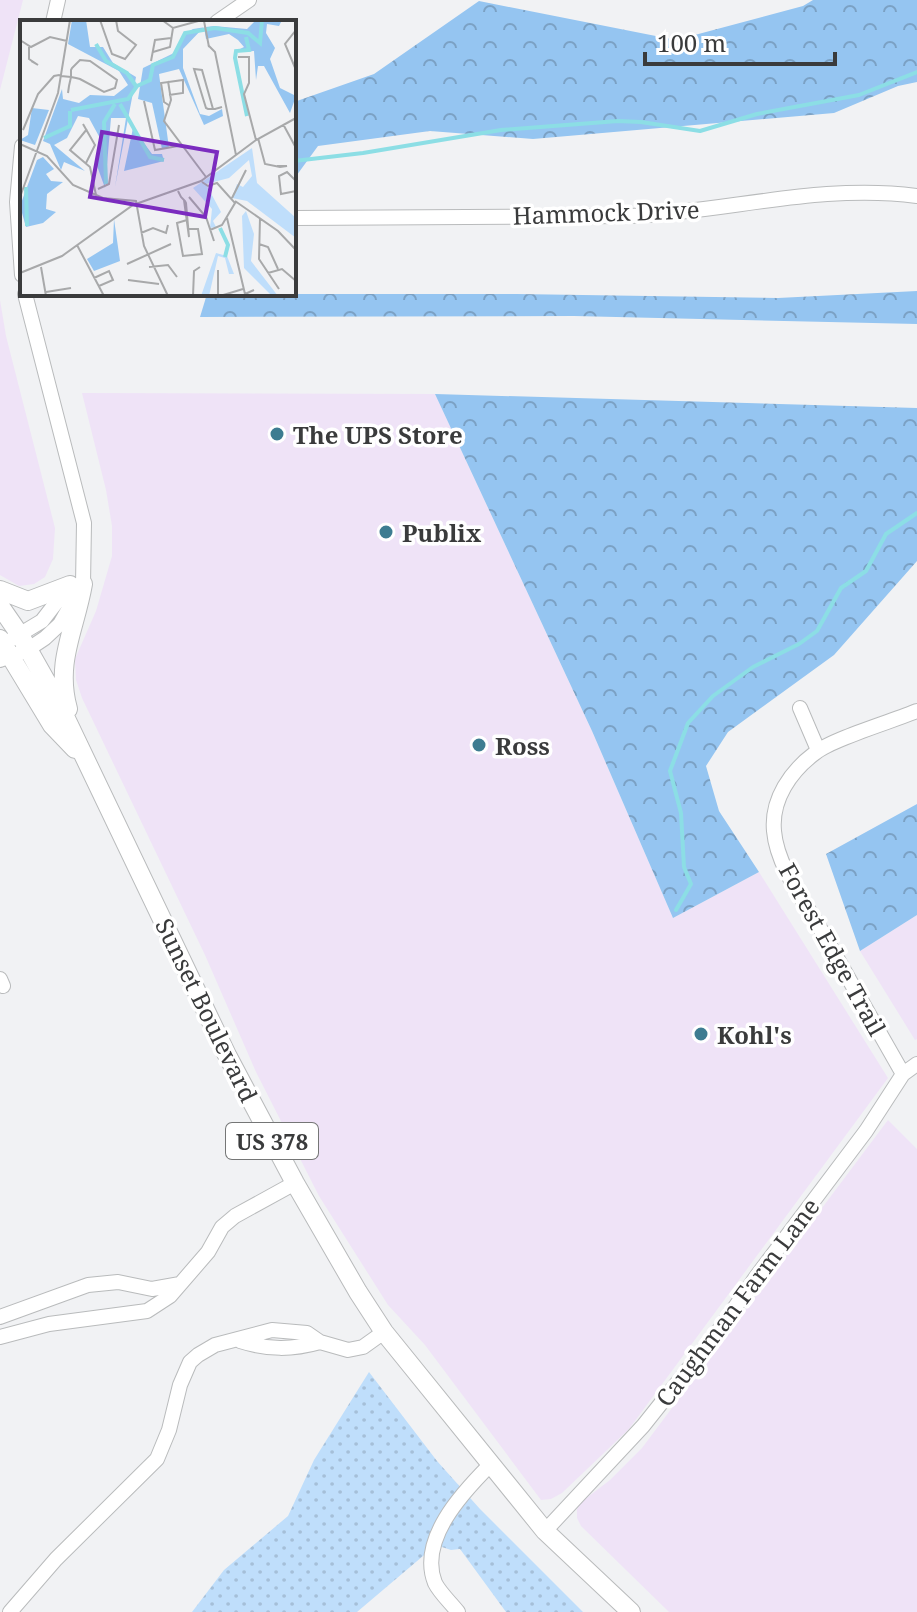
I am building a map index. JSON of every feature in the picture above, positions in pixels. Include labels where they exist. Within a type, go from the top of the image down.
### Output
[{"type":"main road","points":[[0,590],[28,601],[78,578],[78,613],[68,638],[62,668],[65,698],[80,750]]},
{"type":"main road","name":"Sunset Boulevard","points":[[0,606],[24,642],[80,750],[227,1055],[295,1183],[358,1292],[384,1332],[545,1531],[631,1612]]},
{"type":"main road","points":[[2,649],[52,725],[80,750]]},
{"type":"street","points":[[53,20],[58,0]]},
{"type":"street","points":[[220,20],[249,0]]},
{"type":"street","points":[[20,168],[17,202],[20,246]]},
{"type":"street","name":"Hammock Drive","points":[[296,218],[630,216],[667,214],[828,192],[880,191],[917,196]]},
{"type":"street","points":[[2,649],[24,642],[78,578],[85,539],[80,503],[26,296]]},
{"type":"street","points":[[800,708],[818,750]]},
{"type":"street","name":"Forest Edge Trail","points":[[903,1074],[778,851],[774,830],[775,813],[783,789],[793,773],[818,750],[917,711]]},
{"type":"street","name":"Caughman Farm Lane","points":[[545,1531],[643,1426],[717,1333],[866,1131],[903,1074],[917,1064]]},
{"type":"street","points":[[0,1337],[49,1324],[147,1311],[159,1306],[208,1252],[222,1227],[235,1216],[295,1183]]},
{"type":"street","points":[[0,1317],[88,1285],[118,1282],[152,1289],[181,1284]]},
{"type":"street","points":[[10,1612],[56,1559],[157,1459],[190,1362],[215,1345],[262,1333],[283,1330],[307,1333],[320,1342],[348,1350],[363,1347],[384,1332]]},
{"type":"street","points":[[458,1612],[437,1586],[431,1564],[433,1544],[461,1494],[490,1465]]},
{"type":"shaded area","points":[[0,0],[23,0],[0,90]]},
{"type":"shaded area","points":[[0,300],[6,336],[55,528],[53,559],[45,577],[34,584],[19,586],[0,575]]},
{"type":"shaded area","points":[[82,393],[435,394],[592,731],[673,918],[759,872],[888,1078],[629,1429],[562,1493],[551,1499],[541,1500],[425,1345],[388,1305],[319,1196],[256,1072],[205,955],[82,698],[76,680],[75,659],[96,611],[112,556],[112,526]]},
{"type":"shaded area","points":[[917,915],[917,1039],[915,1040],[860,951]]},
{"type":"shaded area","points":[[888,1120],[917,1149],[917,1612],[669,1612],[581,1526],[577,1509],[642,1448]]},
{"type":"shaded area","points":[[369,1372],[437,1461],[480,1509],[583,1612],[506,1612],[460,1549],[451,1550],[436,1545],[357,1612],[192,1612],[224,1570],[288,1516],[314,1460]]},
{"type":"green space","points":[[813,0],[917,0],[917,82],[898,86],[834,113],[533,139],[430,131],[318,146],[296,176],[296,101],[374,74],[479,1],[676,40],[803,6]]},
{"type":"green space","points":[[917,291],[917,324],[574,316],[200,317],[206,296],[517,294],[778,298]]},
{"type":"green space","points":[[435,394],[917,408],[917,561],[834,655],[728,732],[706,766],[719,811],[759,872],[673,918],[592,731]]},
{"type":"green space","points":[[917,804],[917,915],[860,951],[826,854]]},
{"type":"waterway","points":[[296,161],[501,130],[618,121],[700,131],[757,114],[859,95],[917,72]]},
{"type":"waterway","points":[[676,910],[691,884],[684,867],[681,813],[670,771],[688,723],[713,696],[753,667],[799,644],[817,631],[841,588],[866,571],[886,534],[917,513]]},
{"type":"place","name":"The UPS Store","points":[[277,434]]},
{"type":"place","name":"Publix","points":[[386,532]]},
{"type":"place","name":"Ross","points":[[479,745]]},
{"type":"place","name":"Kohl's","points":[[701,1034]]}]
